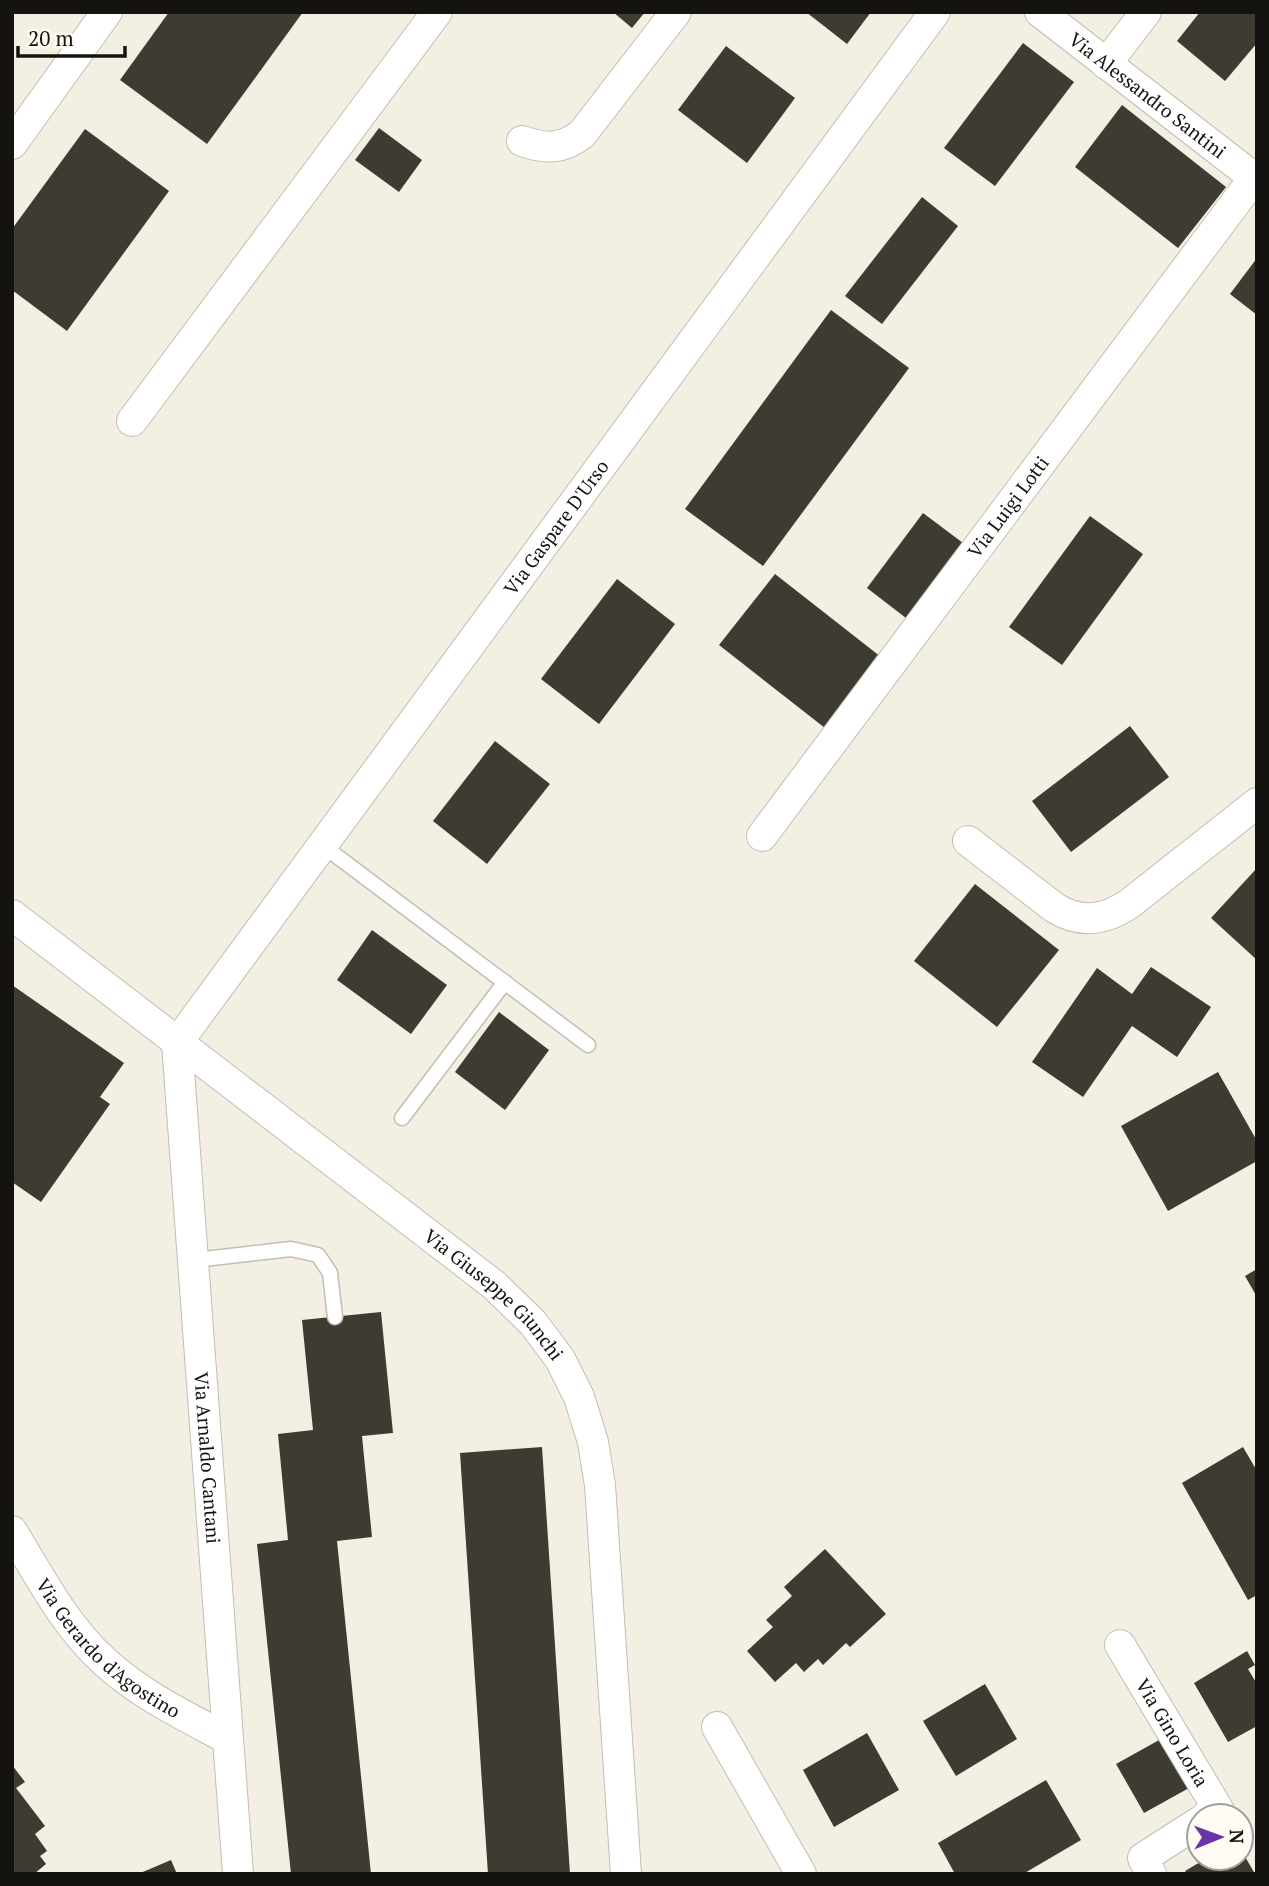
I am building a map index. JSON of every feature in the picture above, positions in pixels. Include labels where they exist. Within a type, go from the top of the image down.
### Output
[{"type":"street","points":[[12,144],[107,12]]},
{"type":"street","points":[[132,421],[437,12]]},
{"type":"street","points":[[522,141],[553,148],[565,145],[582,134],[676,12]]},
{"type":"street","name":"Via Gaspare D'Urso","points":[[177,1043],[935,12]]},
{"type":"street","name":"Via Alessandro Santini","points":[[1040,12],[1255,179]]},
{"type":"street","points":[[1106,64],[1146,12]]},
{"type":"street","name":"Via Luigi Lotti","points":[[762,836],[1255,179]]},
{"type":"street","points":[[968,841],[1055,908],[1070,916],[1090,919],[1111,914],[1129,904],[1257,803]]},
{"type":"street","name":"Via Giuseppe Giunchi","points":[[12,915],[503,1292],[542,1334],[566,1371],[589,1426],[600,1485],[626,1874]]},
{"type":"street","name":"Via Arnaldo Cantani","points":[[177,1043],[238,1874]]},
{"type":"street","name":"Via Gerardo d'Agostino","points":[[12,1531],[60,1609],[104,1661],[151,1696],[228,1739]]},
{"type":"street","name":"Via Gino Loria","points":[[1120,1645],[1214,1802]]},
{"type":"street","points":[[717,1727],[802,1874]]},
{"type":"street","points":[[1152,1874],[1143,1858],[1185,1831]]},
{"type":"lane","points":[[322,845],[588,1045]]},
{"type":"lane","points":[[402,1118],[505,982]]},
{"type":"lane","points":[[195,1260],[291,1250],[318,1255],[330,1273],[335,1317]]},
{"type":"building","points":[[169,12],[303,12],[207,144],[120,80]]},
{"type":"building","points":[[613,12],[645,12],[632,28]]},
{"type":"building","points":[[806,12],[871,12],[847,44]]},
{"type":"building","points":[[1200,12],[1257,12],[1257,43],[1225,81],[1177,41]]},
{"type":"building","points":[[1023,43],[1074,82],[995,186],[944,148]]},
{"type":"building","points":[[726,46],[795,98],[747,163],[678,110]]},
{"type":"building","points":[[1122,105],[1226,187],[1178,248],[1075,167]]},
{"type":"building","points":[[379,128],[422,160],[399,192],[355,160]]},
{"type":"building","points":[[85,129],[169,191],[67,331],[12,290],[12,229]]},
{"type":"building","points":[[922,197],[958,226],[882,324],[845,296]]},
{"type":"building","points":[[1257,258],[1257,315],[1230,294]]},
{"type":"building","points":[[831,310],[909,368],[763,566],[685,509]]},
{"type":"building","points":[[923,513],[963,543],[906,618],[867,588]]},
{"type":"building","points":[[1090,516],[1143,554],[1062,665],[1009,627]]},
{"type":"building","points":[[775,574],[881,657],[825,728],[719,645]]},
{"type":"building","points":[[617,579],[675,624],[599,724],[541,679]]},
{"type":"building","points":[[1130,726],[1169,777],[1071,852],[1032,801]]},
{"type":"building","points":[[495,741],[550,784],[487,864],[433,821]]},
{"type":"building","points":[[1257,868],[1257,960],[1211,918]]},
{"type":"building","points":[[975,884],[1059,950],[997,1027],[914,961]]},
{"type":"building","points":[[372,930],[447,985],[411,1034],[337,980]]},
{"type":"building","points":[[1151,967],[1211,1007],[1177,1057],[1132,1026],[1083,1097],[1032,1062],[1097,968],[1132,994]]},
{"type":"building","points":[[12,985],[124,1063],[100,1097],[110,1104],[41,1202],[12,1182]]},
{"type":"building","points":[[499,1012],[549,1050],[505,1110],[455,1072]]},
{"type":"building","points":[[1218,1072],[1257,1141],[1257,1161],[1168,1211],[1121,1126]]},
{"type":"building","points":[[1257,1269],[1257,1297],[1245,1276]]},
{"type":"building","points":[[381,1312],[393,1433],[362,1436],[372,1537],[337,1541],[371,1874],[291,1874],[257,1544],[288,1540],[278,1434],[313,1430],[302,1320]]},
{"type":"building","points":[[542,1447],[570,1874],[488,1874],[460,1453]]},
{"type":"building","points":[[1243,1447],[1257,1471],[1257,1595],[1248,1600],[1182,1483]]},
{"type":"building","points":[[825,1549],[886,1614],[850,1647],[846,1643],[823,1665],[818,1659],[804,1672],[796,1663],[775,1682],[747,1651],[773,1627],[766,1620],[792,1596],[784,1587]]},
{"type":"building","points":[[1247,1651],[1255,1665],[1248,1669],[1257,1684],[1257,1726],[1228,1742],[1194,1683]]},
{"type":"building","points":[[985,1684],[1017,1739],[956,1776],[923,1721]]},
{"type":"building","points":[[867,1733],[899,1790],[834,1827],[803,1770]]},
{"type":"building","points":[[1161,1739],[1189,1788],[1144,1813],[1116,1764]]},
{"type":"building","points":[[12,1765],[25,1782],[16,1788],[45,1826],[35,1834],[47,1851],[40,1856],[46,1864],[34,1874],[12,1874]]},
{"type":"building","points":[[1046,1780],[1081,1840],[1023,1874],[955,1874],[938,1843]]},
{"type":"building","points":[[171,1860],[177,1874],[138,1874]]},
{"type":"building","points":[[1186,1872],[1255,1874],[1187,1874]]}]
